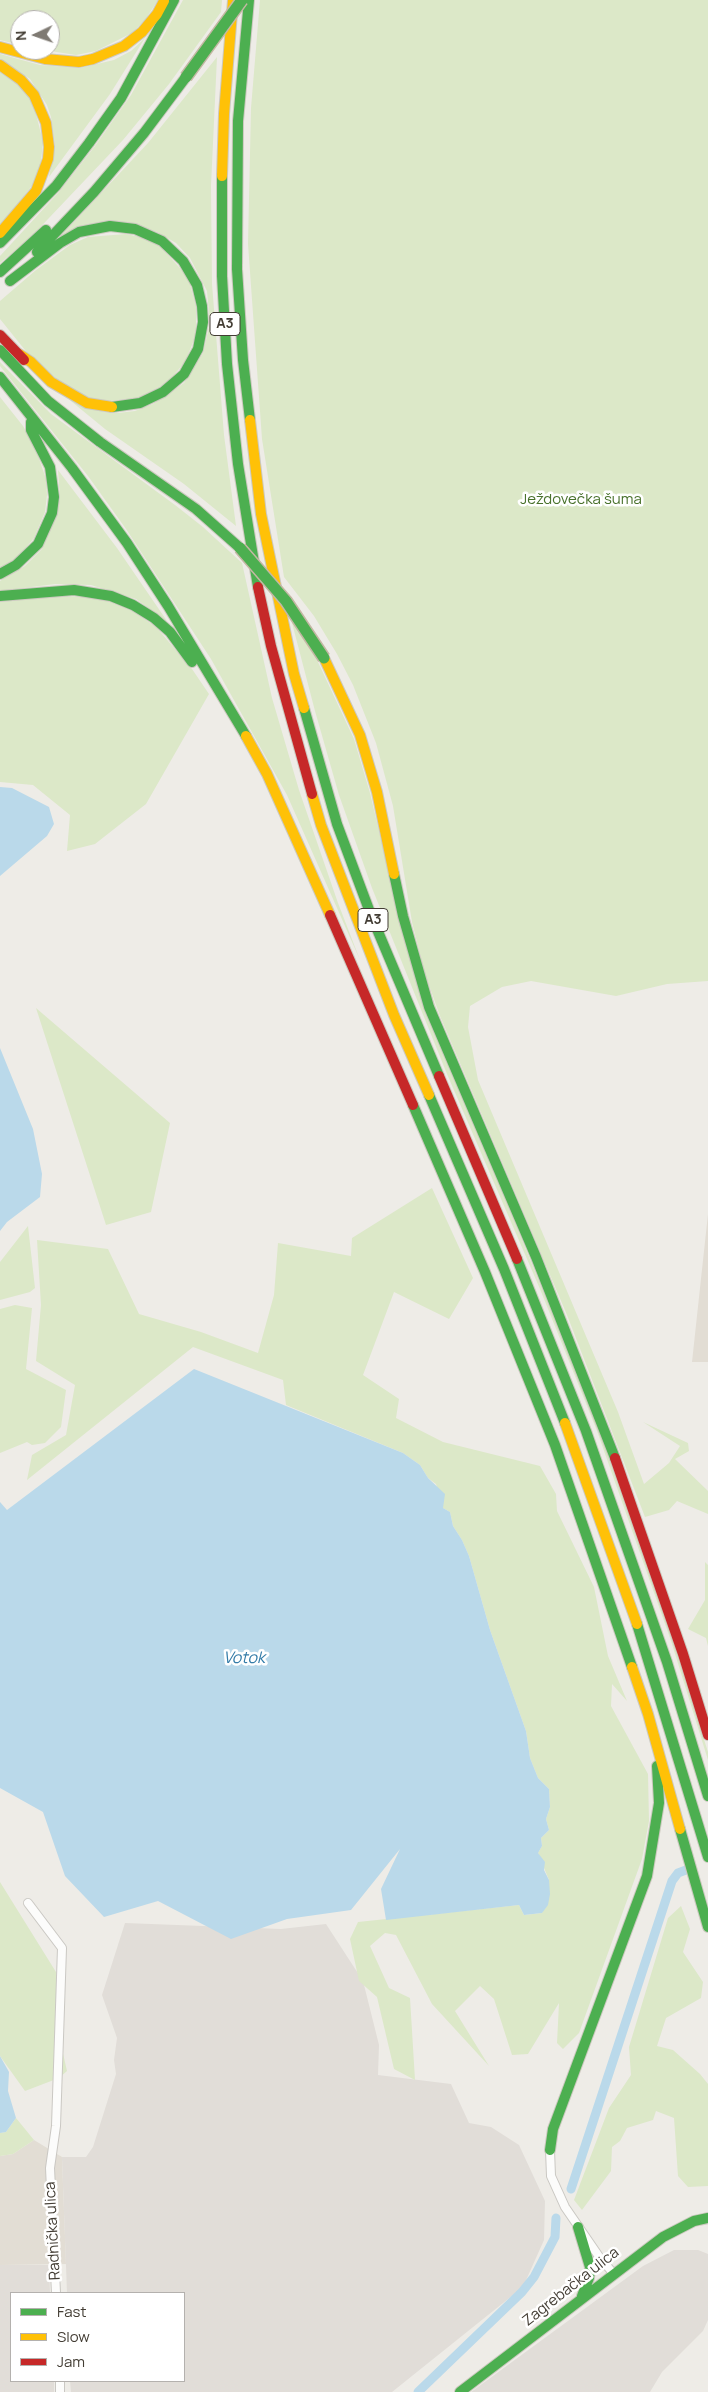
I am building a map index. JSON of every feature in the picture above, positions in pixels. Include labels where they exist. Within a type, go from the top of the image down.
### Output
[{"type":"main road","points":[[0,47],[45,59],[79,62],[93,59],[124,46],[142,32],[157,14],[164,0]]},
{"type":"main road","points":[[0,243],[56,186],[89,143],[121,98],[174,0]]},
{"type":"main road","name":"A3","points":[[234,0],[225,97],[221,208],[227,364],[246,515],[256,577],[273,655],[321,826],[353,914],[394,1015],[504,1269],[572,1439],[649,1658],[708,1857]]},
{"type":"main road","points":[[0,272],[87,188],[177,88],[242,0]]},
{"type":"main road","name":"A3","points":[[249,0],[238,121],[237,270],[242,351],[260,514],[294,674],[337,824],[371,915],[519,1264],[586,1431],[667,1662],[708,1796]]},
{"type":"main road","points":[[0,65],[22,80],[34,95],[49,135],[48,159],[36,191],[0,233]]},
{"type":"main road","points":[[5,286],[94,192],[144,133],[177,88]]},
{"type":"main road","points":[[5,286],[52,248],[79,232],[110,226],[135,229],[162,241],[183,261],[197,285],[202,306],[201,336],[198,349],[188,368],[172,386],[140,403],[109,407],[88,403],[51,382],[31,362],[18,354]]},
{"type":"main road","points":[[0,335],[72,408],[126,450],[133,465]]},
{"type":"main road","points":[[0,350],[48,401],[133,465],[196,509],[240,548],[290,607],[324,658],[360,736],[378,792],[403,916],[429,1007],[536,1257],[603,1424],[683,1654],[708,1735]]},
{"type":"main road","points":[[0,377],[127,543],[168,606],[234,714],[267,774],[296,836],[485,1272],[555,1445],[648,1714],[708,1927]]},
{"type":"main road","points":[[0,574],[16,566],[38,544],[52,512],[54,497],[50,467],[31,430],[31,416]]},
{"type":"main road","points":[[0,596],[74,590],[111,596],[133,605],[170,632],[220,706],[234,714]]},
{"type":"main road","points":[[550,2150],[553,2128],[646,1876],[653,1848],[660,1803],[658,1772],[648,1714]]},
{"type":"main road","name":"Zagrebačka ulica","points":[[460,2392],[613,2273],[663,2237],[694,2221],[708,2218]]},
{"type":"main road","points":[[578,2227],[590,2267],[589,2278],[581,2298]]},
{"type":"street","name":"Radnička ulica","points":[[28,1903],[62,1948],[56,2126],[50,2168],[56,2292]]},
{"type":"street","points":[[550,2150],[551,2176],[555,2187],[578,2227],[613,2273]]},
{"type":"shaded area","points":[[708,1214],[708,1362],[692,1362]]},
{"type":"shaded area","points":[[125,1923],[281,1929],[326,1924],[363,1981],[379,2045],[378,2075],[451,2084],[469,2123],[491,2127],[519,2145],[545,2201],[544,2240],[523,2287],[392,2392],[71,2392],[70,2382],[185,2382],[185,2292],[67,2292],[62,2157],[86,2157],[93,2147],[116,2074],[114,2060],[117,2038],[102,1995]]},
{"type":"shaded area","points":[[34,2140],[62,2157],[66,2264],[0,2265],[0,2156],[13,2154]]},
{"type":"shaded area","points":[[674,2250],[698,2250],[708,2254],[708,2320],[703,2331],[662,2372],[650,2392],[471,2392],[643,2266]]},
{"type":"shaded area","points":[[0,2265],[49,2265],[50,2292],[10,2292],[10,2382],[54,2382],[54,2392],[0,2392]]},
{"type":"green space","points":[[0,0],[158,0],[145,20],[132,33],[96,51],[76,55],[60,52],[60,10],[10,10],[10,42],[0,40]]},
{"type":"green space","points":[[183,0],[222,0],[221,12],[169,84],[123,140],[30,238],[0,263],[0,256],[59,192],[131,95]]},
{"type":"green space","name":"Ježdovečka šuma","points":[[260,0],[708,0],[708,981],[667,984],[616,996],[531,981],[502,987],[470,1006],[468,1027],[478,1080],[618,1412],[644,1484],[669,1463],[680,1446],[643,1422],[688,1443],[689,1451],[675,1459],[708,1491],[708,1514],[677,1501],[669,1510],[645,1517],[567,1315],[440,1016],[425,974],[412,922],[393,806],[376,743],[353,685],[337,654],[314,616],[284,577],[262,439],[248,244],[251,108]]},
{"type":"green space","points":[[145,38],[110,94],[49,177],[55,145],[51,117],[47,105],[30,79],[0,59],[0,54],[10,57],[10,60],[22,60],[40,65],[80,68],[114,60],[131,51]]},
{"type":"green space","points":[[217,57],[211,186],[212,284],[224,435],[236,526],[184,484],[105,429],[66,397],[104,412],[135,411],[153,404],[184,383],[203,353],[210,323],[207,291],[190,258],[176,243],[157,232],[140,226],[58,239],[148,143]]},
{"type":"green space","points":[[0,70],[13,79],[33,102],[43,142],[41,161],[35,182],[0,226]]},
{"type":"green space","points":[[126,234],[144,238],[159,245],[188,277],[196,306],[196,335],[185,362],[167,383],[138,398],[107,401],[90,398],[66,387],[29,355],[0,319],[0,301],[36,270],[70,245],[88,237]]},
{"type":"green space","points":[[0,362],[51,414],[175,505],[203,527],[242,563],[272,698],[299,790],[360,960],[287,795],[211,659],[126,529],[88,476],[0,366]]},
{"type":"green space","points":[[0,397],[23,426],[35,447],[46,479],[47,495],[45,512],[34,538],[18,557],[0,568]]},
{"type":"green space","points":[[58,470],[117,548],[167,621],[136,599],[91,585],[55,584],[0,591],[0,581],[25,566],[42,549],[60,499]]},
{"type":"green space","points":[[56,596],[84,597],[111,602],[135,612],[157,628],[192,669],[209,694],[146,804],[95,844],[67,851],[70,815],[33,785],[0,782],[0,602]]},
{"type":"green space","points":[[291,619],[318,662],[354,739],[370,793],[393,890],[512,1215],[597,1424],[668,1626],[708,1752],[708,1760],[671,1641],[597,1431],[540,1289],[447,1074],[372,888],[339,795]]},
{"type":"green space","points":[[36,1008],[170,1123],[151,1212],[106,1225]]},
{"type":"green space","points":[[432,1188],[473,1278],[449,1319],[394,1292],[363,1375],[399,1399],[396,1418],[443,1442],[540,1466],[556,1494],[557,1511],[594,1587],[608,1656],[627,1701],[612,1684],[611,1706],[648,1774],[649,1821],[642,1859],[579,2033],[563,2049],[557,2043],[559,2003],[528,2054],[512,2055],[494,1999],[480,1986],[455,2011],[489,2066],[432,2004],[396,1935],[385,1933],[370,1946],[389,1988],[410,1998],[415,2080],[394,2069],[377,1997],[359,1981],[350,1939],[358,1922],[519,1905],[524,1915],[542,1913],[549,1880],[538,1853],[542,1846],[541,1838],[549,1830],[546,1819],[550,1807],[549,1789],[538,1778],[530,1758],[526,1731],[490,1630],[469,1556],[453,1526],[450,1512],[443,1508],[436,1484],[428,1478],[420,1465],[403,1453],[286,1405],[283,1380],[193,1347],[27,1480],[32,1455],[66,1435],[75,1385],[36,1361],[41,1305],[37,1240],[108,1249],[139,1314],[201,1332],[258,1353],[274,1295],[278,1243],[351,1256],[352,1238]]},
{"type":"green space","points":[[28,1226],[35,1288],[30,1292],[0,1300],[0,1262]]},
{"type":"green space","points":[[15,1305],[32,1308],[26,1369],[66,1390],[61,1427],[45,1443],[32,1445],[27,1442],[0,1453],[0,1309]]},
{"type":"green space","points":[[705,1562],[708,1565],[708,1646],[706,1638],[688,1629],[705,1600]]},
{"type":"green space","points":[[0,1882],[56,1972],[57,2027],[67,2071],[59,2078],[25,2091],[0,2056]]},
{"type":"green space","points":[[681,1906],[690,1929],[683,1952],[703,1982],[701,1998],[666,2018],[657,2046],[673,2050],[700,2074],[708,2084],[708,2186],[688,2187],[678,2176],[674,2118],[656,2111],[653,2120],[627,2128],[620,2141],[612,2147],[611,2171],[582,2210],[574,2200],[609,2108],[631,2075],[629,2047],[668,1918]]},
{"type":"green space","points":[[16,2118],[34,2140],[13,2154],[0,2156],[0,2133],[6,2132]]},
{"type":"water","points":[[0,787],[12,788],[49,807],[54,824],[47,836],[0,876]]},
{"type":"water","points":[[0,1048],[33,1129],[42,1174],[40,1197],[7,1222],[0,1231]]},
{"type":"water","name":"Votok","points":[[194,1369],[403,1453],[420,1465],[428,1478],[445,1494],[443,1508],[450,1512],[453,1526],[469,1556],[490,1630],[526,1731],[530,1758],[538,1778],[549,1789],[550,1807],[546,1819],[549,1830],[541,1838],[542,1846],[538,1853],[545,1862],[544,1870],[549,1880],[550,1894],[548,1905],[542,1913],[524,1915],[519,1905],[386,1920],[381,1889],[400,1849],[351,1910],[287,1919],[231,1939],[158,1901],[104,1917],[65,1876],[43,1812],[0,1788],[0,1502],[7,1510]]},
{"type":"water","points":[[0,2056],[9,2072],[8,2091],[16,2118],[6,2132],[0,2133]]},
{"type":"waterway","points":[[571,2189],[672,1881],[678,1873],[686,1870]]},
{"type":"waterway","points":[[418,2392],[522,2292],[534,2277],[555,2237],[556,2218]]},
{"type":"traffic: fast","points":[[0,243],[56,186],[89,143],[121,98],[174,0]]},
{"type":"traffic: fast","points":[[186,77],[242,0]]},
{"type":"traffic: fast","points":[[249,0],[238,121],[237,269],[243,360],[250,420]]},
{"type":"traffic: fast","points":[[37,252],[94,192],[144,133],[186,77]]},
{"type":"traffic: fast","points":[[222,176],[222,276],[227,364],[238,464],[258,587]]},
{"type":"traffic: fast","points":[[10,281],[60,243],[79,232],[110,226],[135,229],[162,241],[183,261],[197,285],[202,306],[203,322],[198,349],[184,374],[163,392],[140,403],[112,407]]},
{"type":"traffic: fast","points":[[0,272],[46,230]]},
{"type":"traffic: fast","points":[[0,350],[48,401],[100,442],[196,509],[240,548]]},
{"type":"traffic: fast","points":[[0,377],[72,468],[127,543],[168,606],[246,736]]},
{"type":"traffic: fast","points":[[0,574],[16,565],[38,544],[52,513],[54,497],[50,467],[31,430],[31,422]]},
{"type":"traffic: fast","points":[[240,548],[286,601],[324,658]]},
{"type":"traffic: fast","points":[[0,596],[74,590],[111,596],[133,605],[154,618],[170,632],[192,662]]},
{"type":"traffic: fast","points":[[304,708],[337,824],[371,915],[439,1076]]},
{"type":"traffic: fast","points":[[394,874],[403,916],[429,1007],[536,1257],[615,1458]]},
{"type":"traffic: fast","points":[[429,1095],[504,1269],[565,1423]]},
{"type":"traffic: fast","points":[[413,1105],[485,1272],[555,1445],[632,1667]]},
{"type":"traffic: fast","points":[[517,1259],[586,1431],[667,1662],[708,1796]]},
{"type":"traffic: fast","points":[[637,1624],[708,1857]]},
{"type":"traffic: fast","points":[[550,2150],[553,2129],[647,1876],[659,1803],[657,1766]]},
{"type":"traffic: fast","points":[[680,1829],[708,1927]]},
{"type":"traffic: fast","points":[[460,2392],[663,2237],[694,2221],[708,2218]]},
{"type":"traffic: fast","points":[[578,2227],[590,2267],[589,2278],[582,2296]]},
{"type":"traffic: slow","points":[[222,176],[224,114],[233,0]]},
{"type":"traffic: slow","points":[[0,47],[45,59],[79,62],[93,59],[124,46],[142,32],[157,14],[164,1]]},
{"type":"traffic: slow","points":[[0,65],[21,80],[34,95],[46,123],[49,147],[48,159],[36,191],[0,233]]},
{"type":"traffic: slow","points":[[19,354],[31,362],[51,382],[87,403],[112,407]]},
{"type":"traffic: slow","points":[[250,420],[261,514],[294,674],[304,708]]},
{"type":"traffic: slow","points":[[324,658],[360,735],[377,792],[394,874]]},
{"type":"traffic: slow","points":[[246,736],[267,774],[330,915]]},
{"type":"traffic: slow","points":[[312,794],[321,825],[394,1015],[429,1095]]},
{"type":"traffic: slow","points":[[565,1423],[637,1624]]},
{"type":"traffic: slow","points":[[632,1667],[648,1714],[680,1829]]},
{"type":"traffic: jam","points":[[0,335],[24,360]]},
{"type":"traffic: jam","points":[[258,587],[271,646],[312,794]]},
{"type":"traffic: jam","points":[[330,915],[413,1105]]},
{"type":"traffic: jam","points":[[439,1076],[517,1259]]},
{"type":"traffic: jam","points":[[615,1458],[683,1654],[708,1735]]}]
